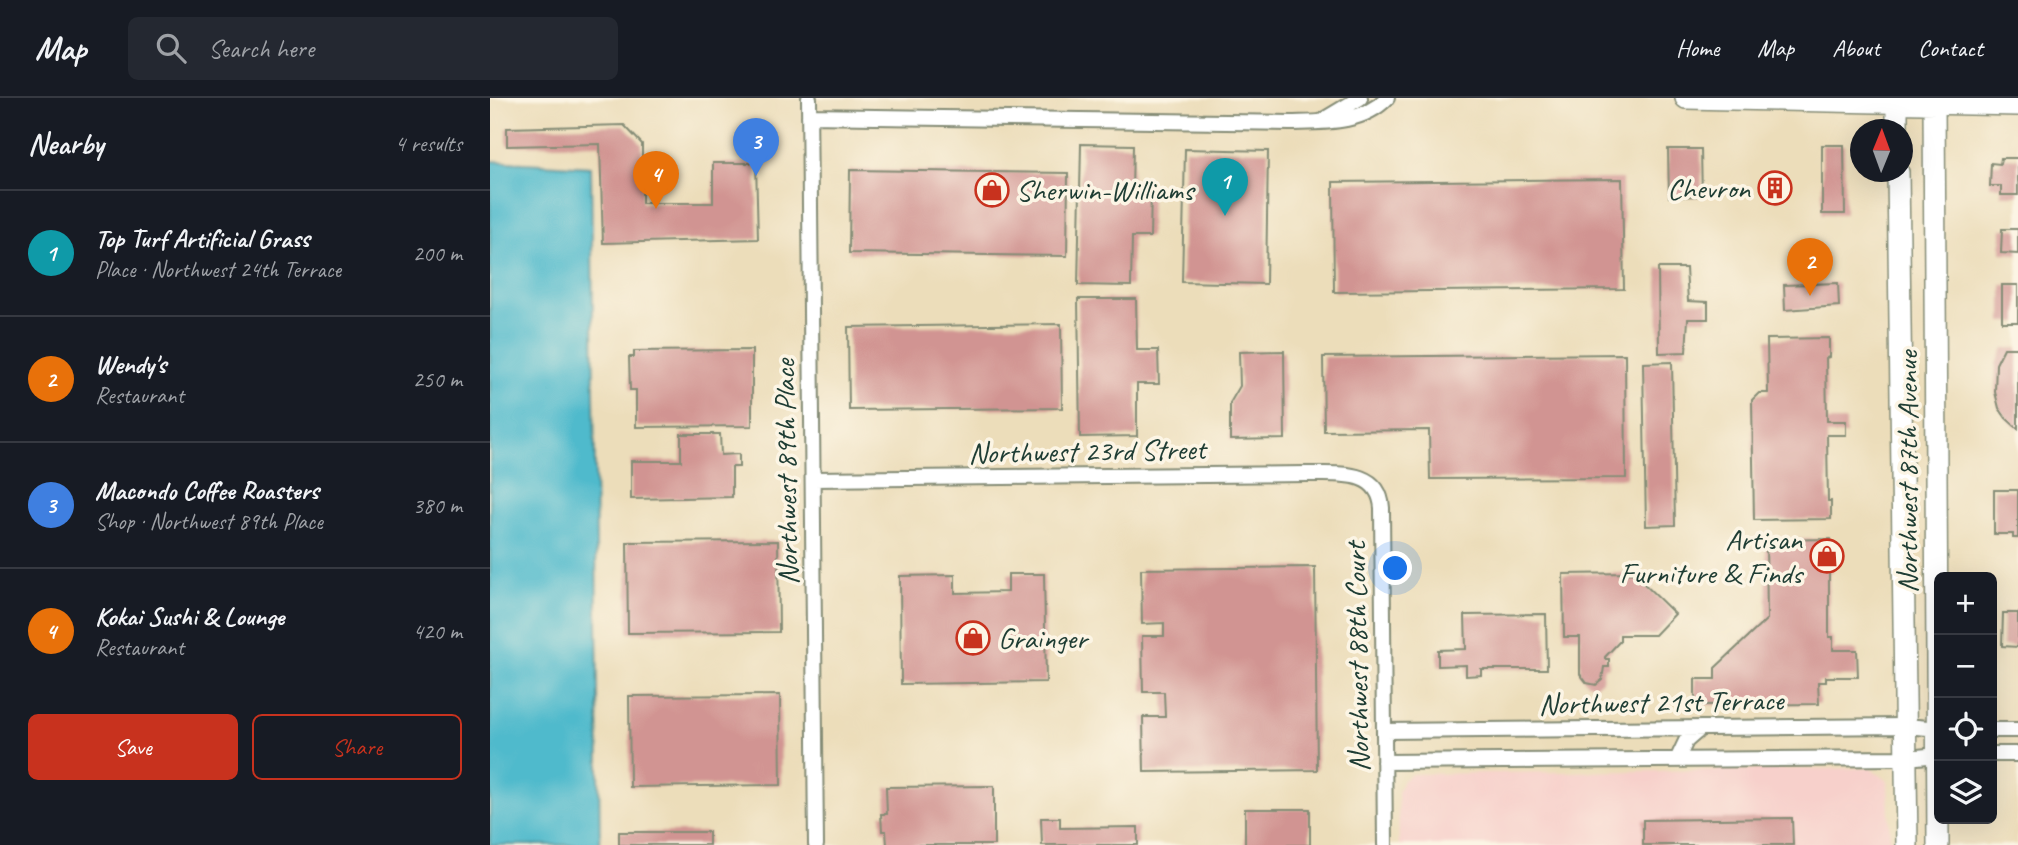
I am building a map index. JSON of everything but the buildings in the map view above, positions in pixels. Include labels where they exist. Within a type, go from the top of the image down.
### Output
[{"type":"main road","points":[[1686,98],[1897,100],[2018,105]]},
{"type":"main road","points":[[1897,100],[1897,119]]},
{"type":"main road","name":"Northwest 87th Avenue","points":[[1934,101],[1938,698]]},
{"type":"main road","name":"Northwest 87th Avenue","points":[[1898,182],[1907,845]]},
{"type":"main road","points":[[1902,467],[1921,492],[1936,496]]},
{"type":"main road","name":"Northwest 87th Avenue","points":[[1938,761],[1938,845]]},
{"type":"street","name":"Northwest 89th Place","points":[[810,98],[816,845]]},
{"type":"street","points":[[1321,122],[1360,98]]},
{"type":"street","points":[[809,116],[1321,122],[1342,121],[1362,115],[1387,98]]},
{"type":"street","name":"Northwest 23rd Street","points":[[813,480],[1307,474],[1360,477]]},
{"type":"street","name":"Northwest 88th Court","points":[[1360,477],[1375,486],[1381,500],[1385,845]]},
{"type":"street","name":"Northwest 21st Terrace","points":[[1384,731],[1906,726],[1934,729]]},
{"type":"street","points":[[1677,760],[1686,741],[1701,728]]},
{"type":"street","points":[[1997,730],[2018,730]]},
{"type":"street","points":[[1997,754],[2018,754]]},
{"type":"street","name":"Northwest 21st Terrace","points":[[1384,762],[1934,756]]},
{"type":"shaded area","points":[[1871,768],[1888,781],[1890,845],[1399,845],[1398,792],[1403,780],[1412,774]]},
{"type":"water","points":[[490,161],[591,167],[600,845],[490,845]]},
{"type":"place","name":"Macondo Coffee Roasters","points":[[756,176]]},
{"type":"place","name":"Chevron","points":[[1775,188]]},
{"type":"place","name":"Sherwin-Williams","points":[[992,190]]},
{"type":"place","name":"Kokai Sushi & Lounge","points":[[656,209]]},
{"type":"place","name":"Top Turf Artificial Grass","points":[[1225,216]]},
{"type":"place","name":"Wendy's","points":[[1810,296]]},
{"type":"place","name":"Artisan Furniture & Finds","points":[[1827,556]]},
{"type":"place","name":"Grainger","points":[[973,638]]}]
